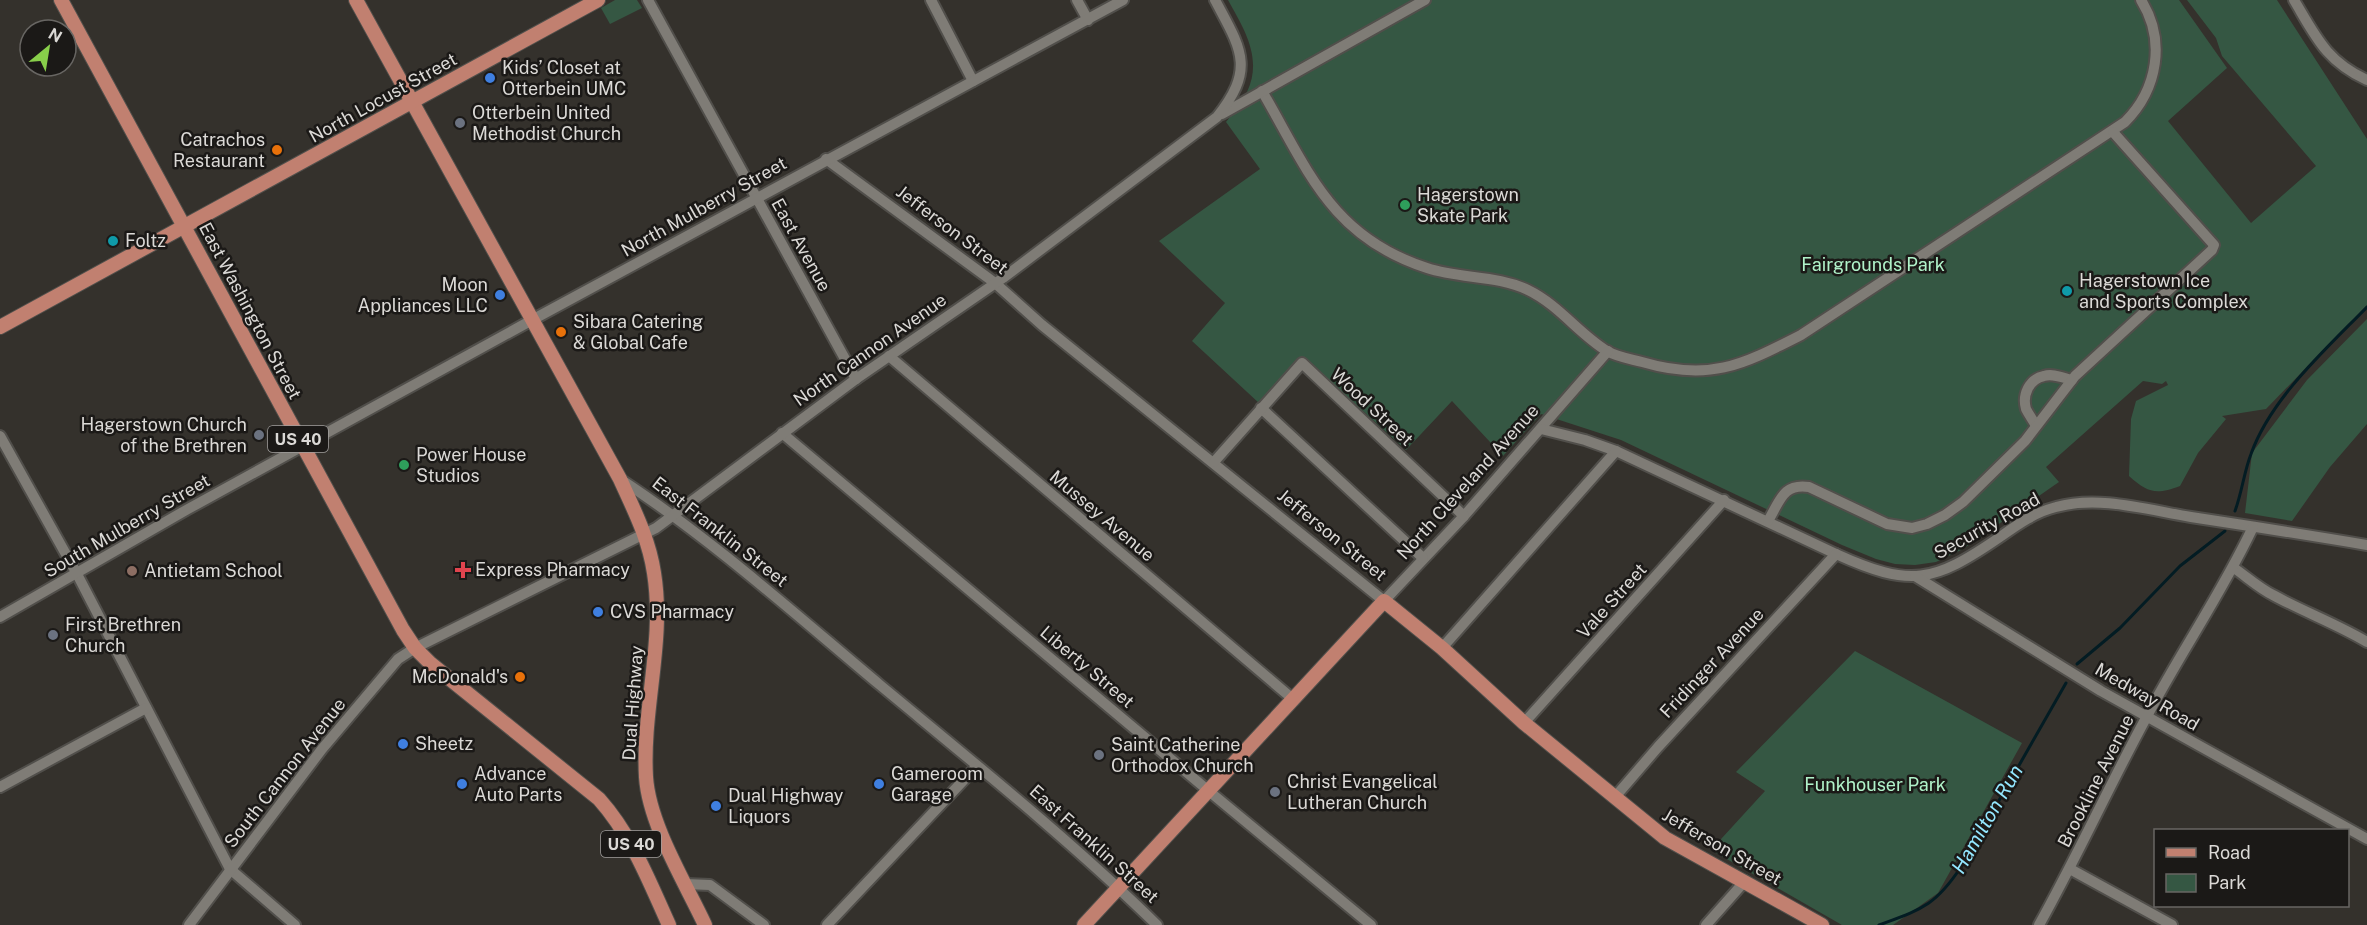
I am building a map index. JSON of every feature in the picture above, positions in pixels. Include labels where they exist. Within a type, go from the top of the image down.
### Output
[{"type":"main road","name":"East Washington Street","points":[[61,0],[403,630],[415,648],[473,699],[599,799],[617,819],[669,925]]},
{"type":"main road","name":"East Franklin Street","points":[[356,0],[620,479]]},
{"type":"main road","name":"North Locust Street","points":[[0,327],[598,0]]},
{"type":"main road","name":"Dual Highway","points":[[620,479],[645,535],[655,574],[656,641],[646,753],[646,778],[657,823],[705,925]]},
{"type":"main road","name":"North Cleveland Avenue","points":[[1084,925],[1210,792],[1384,601]]},
{"type":"main road","name":"Jefferson Street","points":[[1384,601],[1443,648],[1524,723],[1665,838],[1822,925]]},
{"type":"street","name":"East Avenue","points":[[648,0],[856,379]]},
{"type":"street","points":[[931,0],[973,81]]},
{"type":"street","points":[[1077,0],[1088,20]]},
{"type":"street","name":"North Mulberry Street","points":[[303,446],[826,159],[1123,0]]},
{"type":"street","name":"North Cannon Avenue","points":[[415,648],[645,535],[856,379],[995,283],[1216,117],[1228,103],[1239,81],[1241,57],[1233,31],[1215,0]]},
{"type":"street","points":[[1216,117],[1425,0]]},
{"type":"street","points":[[1262,91],[1322,195],[1341,216],[1367,237],[1404,260],[1449,274],[1495,280],[1525,289],[1544,300],[1608,351],[1648,364],[1677,370],[1714,369],[1735,366],[1802,335],[2113,132],[2136,111],[2153,77],[2155,35],[2151,21],[2140,0]]},
{"type":"street","points":[[2294,0],[2323,49],[2339,64],[2367,80]]},
{"type":"street","points":[[1768,521],[1788,489],[1797,485],[1809,487],[1887,524],[1912,528],[1945,515],[1964,502],[2025,441],[2072,380],[2212,250],[2214,244],[2113,132]]},
{"type":"street","name":"Jefferson Street","points":[[826,159],[995,283],[1042,325],[1384,601]]},
{"type":"street","name":"North Cleveland Avenue","points":[[1384,601],[1464,516],[1608,351]]},
{"type":"street","name":"Mussey Avenue","points":[[889,356],[1294,700]]},
{"type":"street","name":"Wood Street","points":[[1214,462],[1302,363],[1464,516]]},
{"type":"street","points":[[2036,426],[2026,408],[2027,389],[2043,376],[2052,375],[2072,380]]},
{"type":"street","points":[[1261,408],[1423,558]]},
{"type":"street","name":"Security Road","points":[[1541,429],[1585,440],[1616,451],[1871,570],[1892,575],[1915,576],[1940,572],[1967,560],[2033,515],[2073,503],[2119,505],[2367,545]]},
{"type":"street","name":"Liberty Street","points":[[782,433],[1371,925]]},
{"type":"street","points":[[0,436],[77,574],[230,869],[295,925]]},
{"type":"street","name":"South Mulberry Street","points":[[0,616],[303,446]]},
{"type":"street","points":[[1443,648],[1616,451]]},
{"type":"street","name":"East Franklin Street","points":[[620,479],[673,514],[977,766],[1120,888],[1158,925]]},
{"type":"street","name":"Vale Street","points":[[1524,723],[1724,500]]},
{"type":"street","name":"Brookline Avenue","points":[[2039,925],[2070,869],[2146,717],[2234,568],[2253,527]]},
{"type":"street","name":"Fridinger Avenue","points":[[1615,797],[1658,747],[1836,554]]},
{"type":"street","points":[[2234,568],[2270,594],[2341,627],[2367,642]]},
{"type":"street","name":"Medway Road","points":[[1915,576],[2146,717],[2367,838]]},
{"type":"street","name":"South Cannon Avenue","points":[[189,925],[330,740],[398,659],[415,648]]},
{"type":"street","points":[[0,787],[146,708]]},
{"type":"street","points":[[827,925],[977,766]]},
{"type":"street","points":[[2070,869],[2172,925]]},
{"type":"street","points":[[1706,925],[1745,881]]},
{"type":"street","points":[[686,884],[710,885],[764,925]]},
{"type":"green space","points":[[615,0],[637,0],[642,8],[610,24],[601,8]]},
{"type":"green space","name":"Fairgrounds Park","points":[[1228,0],[2179,0],[2227,68],[2168,121],[2251,223],[2316,166],[2222,56],[2216,38],[2187,0],[2277,0],[2367,139],[2367,305],[2266,409],[2222,416],[2226,419],[2198,453],[2180,486],[2165,491],[2153,491],[2129,476],[2131,419],[2136,401],[2168,385],[2166,381],[2162,384],[2143,381],[2046,467],[2059,482],[1963,549],[1936,562],[1915,565],[1895,564],[1876,559],[1621,440],[1541,414],[1503,456],[1452,401],[1406,450],[1302,356],[1260,404],[1192,341],[1225,303],[1159,241],[1260,169],[1226,122],[1245,96],[1253,67],[1250,44]]},
{"type":"green space","points":[[2367,319],[2367,424],[2330,467],[2292,521],[2245,513],[2252,453],[2307,380]]},
{"type":"green space","name":"Funkhouser Park","points":[[1855,651],[2022,743],[1938,893],[1893,925],[1842,925],[1711,850],[1765,791],[1736,772]]},
{"type":"waterway","name":"Hamilton Run","points":[[2235,511],[2251,454],[2272,413],[2301,375],[2367,307]]},
{"type":"waterway","name":"Hamilton Run","points":[[2077,664],[2120,628],[2180,566],[2225,531]]},
{"type":"waterway","name":"Hamilton Run","points":[[1879,925],[1926,905],[1952,880],[2066,683]]},
{"type":"place","name":"Kids’ Closet at Otterbein UMC","points":[[490,78]]},
{"type":"place","name":"Otterbein United Methodist Church","points":[[460,123]]},
{"type":"place","name":"Catrachos Restaurant","points":[[277,150]]},
{"type":"place","name":"Hagerstown Skate Park","points":[[1405,205]]},
{"type":"place","name":"Foltz","points":[[113,241]]},
{"type":"place","name":"Hagerstown Ice and Sports Complex","points":[[2067,291]]},
{"type":"place","name":"Moon Appliances LLC","points":[[500,295]]},
{"type":"place","name":"Sibara Catering & Global Cafe","points":[[561,332]]},
{"type":"place","name":"Hagerstown Church of the Brethren","points":[[259,435]]},
{"type":"place","name":"Power House Studios","points":[[404,465]]},
{"type":"place","name":"Express Pharmacy","points":[[463,570]]},
{"type":"place","name":"Antietam School","points":[[132,571]]},
{"type":"place","name":"CVS Pharmacy","points":[[598,612]]},
{"type":"place","name":"First Brethren Church","points":[[53,635]]},
{"type":"place","name":"McDonald's","points":[[520,677]]},
{"type":"place","name":"Sheetz","points":[[403,744]]},
{"type":"place","name":"Saint Catherine Orthodox Church","points":[[1099,755]]},
{"type":"place","name":"Advance Auto Parts","points":[[462,784]]},
{"type":"place","name":"Gameroom Garage","points":[[879,784]]},
{"type":"place","name":"Christ Evangelical Lutheran Church","points":[[1275,792]]},
{"type":"place","name":"Dual Highway Liquors","points":[[716,806]]}]
